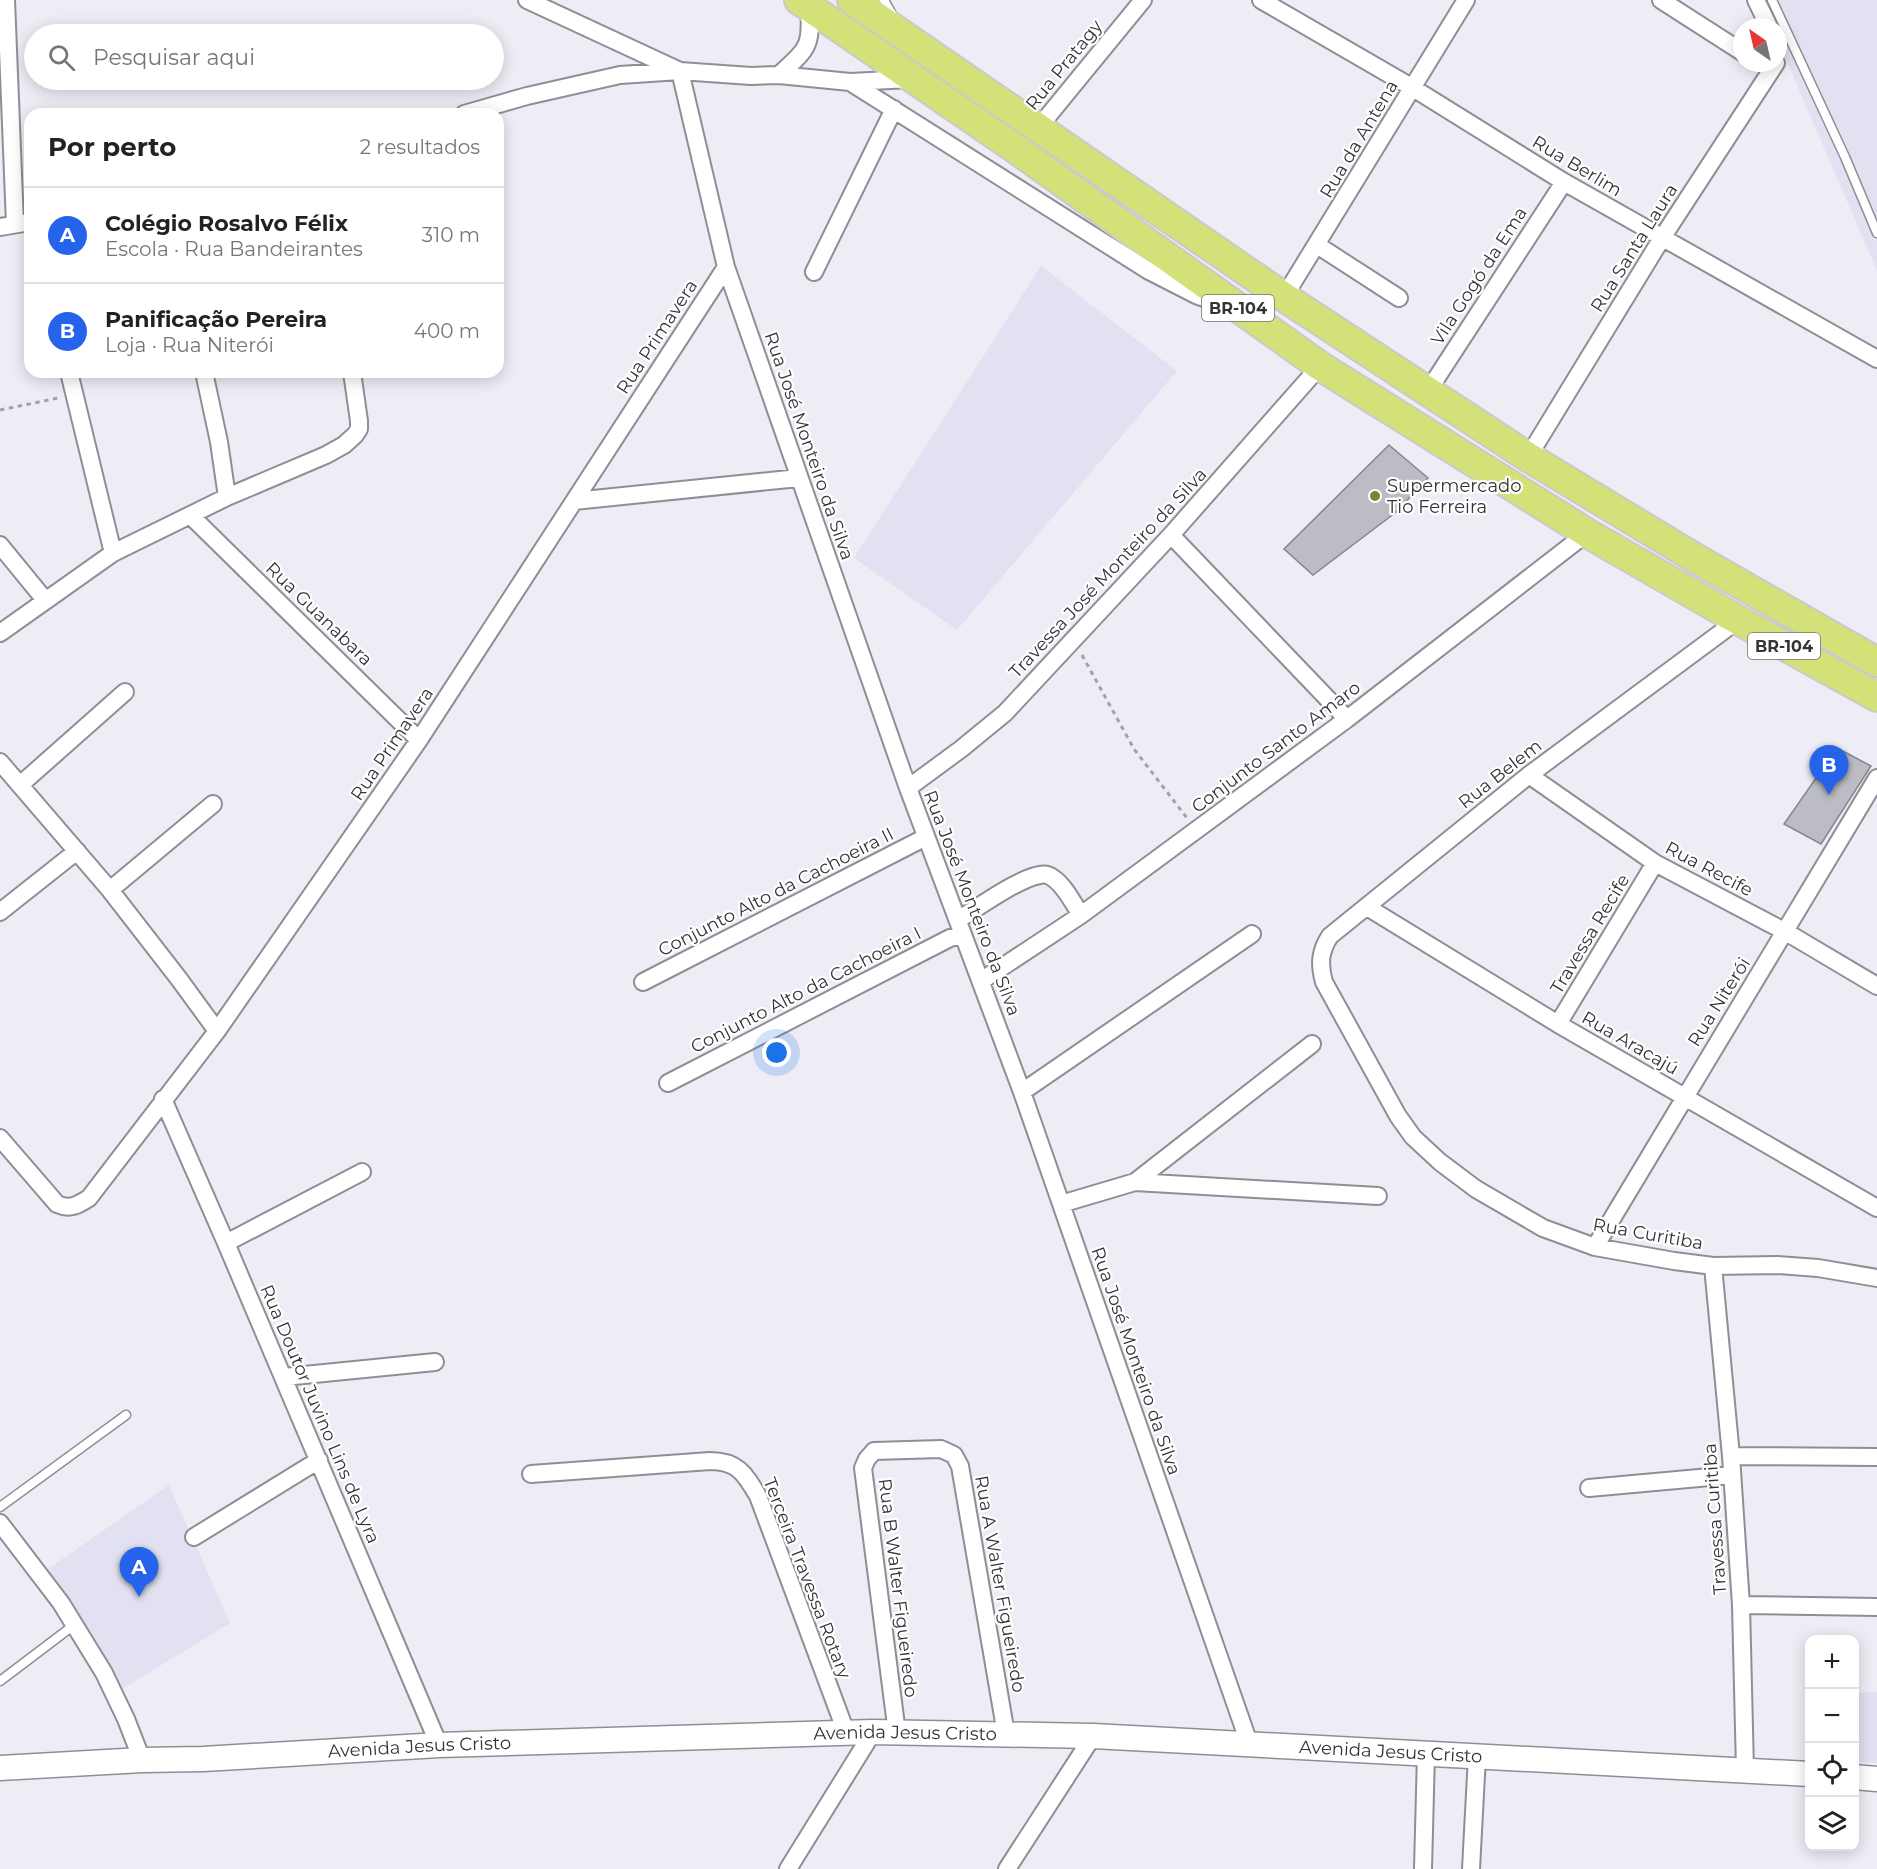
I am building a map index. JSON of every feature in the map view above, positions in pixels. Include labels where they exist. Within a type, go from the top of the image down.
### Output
[{"type":"highway","name":"BR-104","points":[[852,0],[1284,297],[1528,457],[1695,558],[1877,662]]},
{"type":"highway","name":"BR-104","points":[[804,3],[916,79],[1320,366],[1587,533],[1877,697]]},
{"type":"main road","name":"Avenida Jesus Cristo","points":[[0,1768],[439,1745],[873,1732],[1093,1736],[1805,1774]]},
{"type":"main road","points":[[1859,1778],[1877,1779]]},
{"type":"street","points":[[6,0],[15,224]]},
{"type":"street","points":[[527,0],[680,71]]},
{"type":"street","name":"Rua Pratagy","points":[[1039,127],[1143,0]]},
{"type":"street","name":"Rua Berlim","points":[[1261,0],[1413,88],[1564,182],[1877,359]]},
{"type":"street","name":"Rua da Antena","points":[[1284,297],[1466,0]]},
{"type":"street","points":[[1661,0],[1733,46]]},
{"type":"street","points":[[1756,0],[1765,18]]},
{"type":"street","points":[[779,75],[807,45],[811,33],[804,3]]},
{"type":"street","points":[[486,108],[620,75],[680,71],[751,76],[779,75],[850,82],[916,79]]},
{"type":"street","name":"Rua José Monteiro da Silva","points":[[680,71],[726,267],[908,788],[1022,1092],[1249,1743]]},
{"type":"street","name":"Rua Santa Laura","points":[[1528,457],[1765,72]]},
{"type":"street","points":[[850,82],[1149,271],[1196,295],[1236,308]]},
{"type":"street","points":[[814,272],[894,109]]},
{"type":"street","name":"Vila Gogó da Ema","points":[[1428,391],[1564,182]]},
{"type":"street","points":[[1317,245],[1399,298]]},
{"type":"street","name":"Rua Primavera","points":[[0,1138],[57,1204],[71,1207],[89,1198],[217,1031],[419,740],[726,267]]},
{"type":"street","name":"Travessa José Monteiro da Silva","points":[[908,788],[1005,713],[1171,535],[1320,366]]},
{"type":"street","points":[[71,378],[113,553]]},
{"type":"street","points":[[205,378],[219,442],[227,497]]},
{"type":"street","points":[[0,633],[113,553],[227,497],[344,445],[359,429],[353,378]]},
{"type":"street","points":[[574,501],[799,478]]},
{"type":"street","name":"Rua Guanabara","points":[[191,516],[419,740]]},
{"type":"street","name":"Conjunto Santo Amaro","points":[[981,981],[1081,915],[1347,720],[1587,533]]},
{"type":"street","points":[[1171,535],[1347,720]]},
{"type":"street","points":[[0,545],[45,600]]},
{"type":"street","name":"Rua Belem","points":[[1324,982],[1321,969],[1323,947],[1330,936],[1529,775],[1738,620]]},
{"type":"street","points":[[20,785],[125,692]]},
{"type":"street","points":[[0,762],[110,890],[217,1031]]},
{"type":"street","name":"Rua Recife","points":[[1529,775],[1655,863],[1786,932],[1877,986]]},
{"type":"street","name":"Rua Niterói","points":[[1595,1247],[1877,778]]},
{"type":"street","points":[[110,890],[213,804]]},
{"type":"street","name":"Conjunto Alto da Cachoeira II","points":[[643,982],[926,837]]},
{"type":"street","points":[[0,912],[77,851]]},
{"type":"street","name":"Travessa Recife","points":[[1558,1024],[1655,863]]},
{"type":"street","name":"Conjunto Alto da Cachoeira I","points":[[668,1083],[950,938],[960,928],[1024,881],[1043,874],[1053,878],[1063,888],[1081,915]]},
{"type":"street","name":"Rua Aracajú","points":[[1367,906],[1558,1024],[1877,1208]]},
{"type":"street","points":[[1022,1092],[1252,934]]},
{"type":"street","name":"Rua Curitiba","points":[[1324,982],[1382,1083],[1398,1116],[1413,1137],[1440,1162],[1476,1189],[1543,1228],[1595,1247],[1713,1266],[1777,1265],[1875,1274]]},
{"type":"street","points":[[1135,1182],[1312,1044]]},
{"type":"street","name":"Rua Doutor Juvino Lins de Lyra","points":[[163,1099],[284,1377],[439,1745]]},
{"type":"street","points":[[226,1243],[362,1172]]},
{"type":"street","points":[[1061,1204],[1135,1182],[1378,1196]]},
{"type":"street","name":"Travessa Curitiba","points":[[1713,1266],[1731,1456],[1741,1605],[1745,1770]]},
{"type":"street","points":[[284,1377],[435,1362]]},
{"type":"street","name":"Rua A Walter Figueiredo","points":[[874,1451],[941,1449],[954,1455],[960,1466],[1006,1734]]},
{"type":"street","name":"Rua B Walter Figueiredo","points":[[874,1451],[863,1468],[897,1733]]},
{"type":"street","points":[[1731,1456],[1877,1457]]},
{"type":"street","points":[[194,1537],[319,1460]]},
{"type":"street","name":"Terceira Travessa Rotary","points":[[531,1474],[710,1461],[724,1461],[733,1465],[758,1496],[846,1732]]},
{"type":"street","points":[[1589,1488],[1732,1475]]},
{"type":"street","points":[[0,1523],[61,1603],[104,1673],[142,1760]]},
{"type":"street","points":[[1741,1605],[1877,1607]]},
{"type":"street","points":[[788,1869],[873,1732]]},
{"type":"street","points":[[1007,1869],[1093,1736]]},
{"type":"street","points":[[1424,1869],[1426,1753]]},
{"type":"street","points":[[1471,1869],[1477,1756]]},
{"type":"lane","points":[[884,0],[903,35]]},
{"type":"lane","points":[[1772,0],[1845,157],[1877,233]]},
{"type":"lane","points":[[0,1507],[126,1415]]},
{"type":"lane","points":[[0,1681],[74,1625]]},
{"type":"path","points":[[0,410],[75,395]]},
{"type":"path","points":[[1074,641],[1134,749],[1197,830]]},
{"type":"shaded area","points":[[1761,0],[1877,0],[1877,271],[1787,62],[1787,18],[1768,18]]},
{"type":"shaded area","points":[[1041,266],[1177,371],[957,630],[854,558]]},
{"type":"shaded area","points":[[169,1485],[230,1623],[119,1691],[45,1571]]},
{"type":"shaded area","points":[[1877,1692],[1877,1763],[1859,1762],[1859,1693]]},
{"type":"building","name":"Supermercado Tio Ferreira","points":[[1389,445],[1428,478],[1395,513],[1313,575],[1284,549]]},
{"type":"building","points":[[1837,748],[1871,766],[1821,844],[1784,824]]},
{"type":"place","name":"Supermercado Tio Ferreira","points":[[1375,496]]},
{"type":"place","name":"Panificação Pereira","points":[[1829,795]]},
{"type":"place","name":"Colégio Rosalvo Félix","points":[[139,1597]]}]
